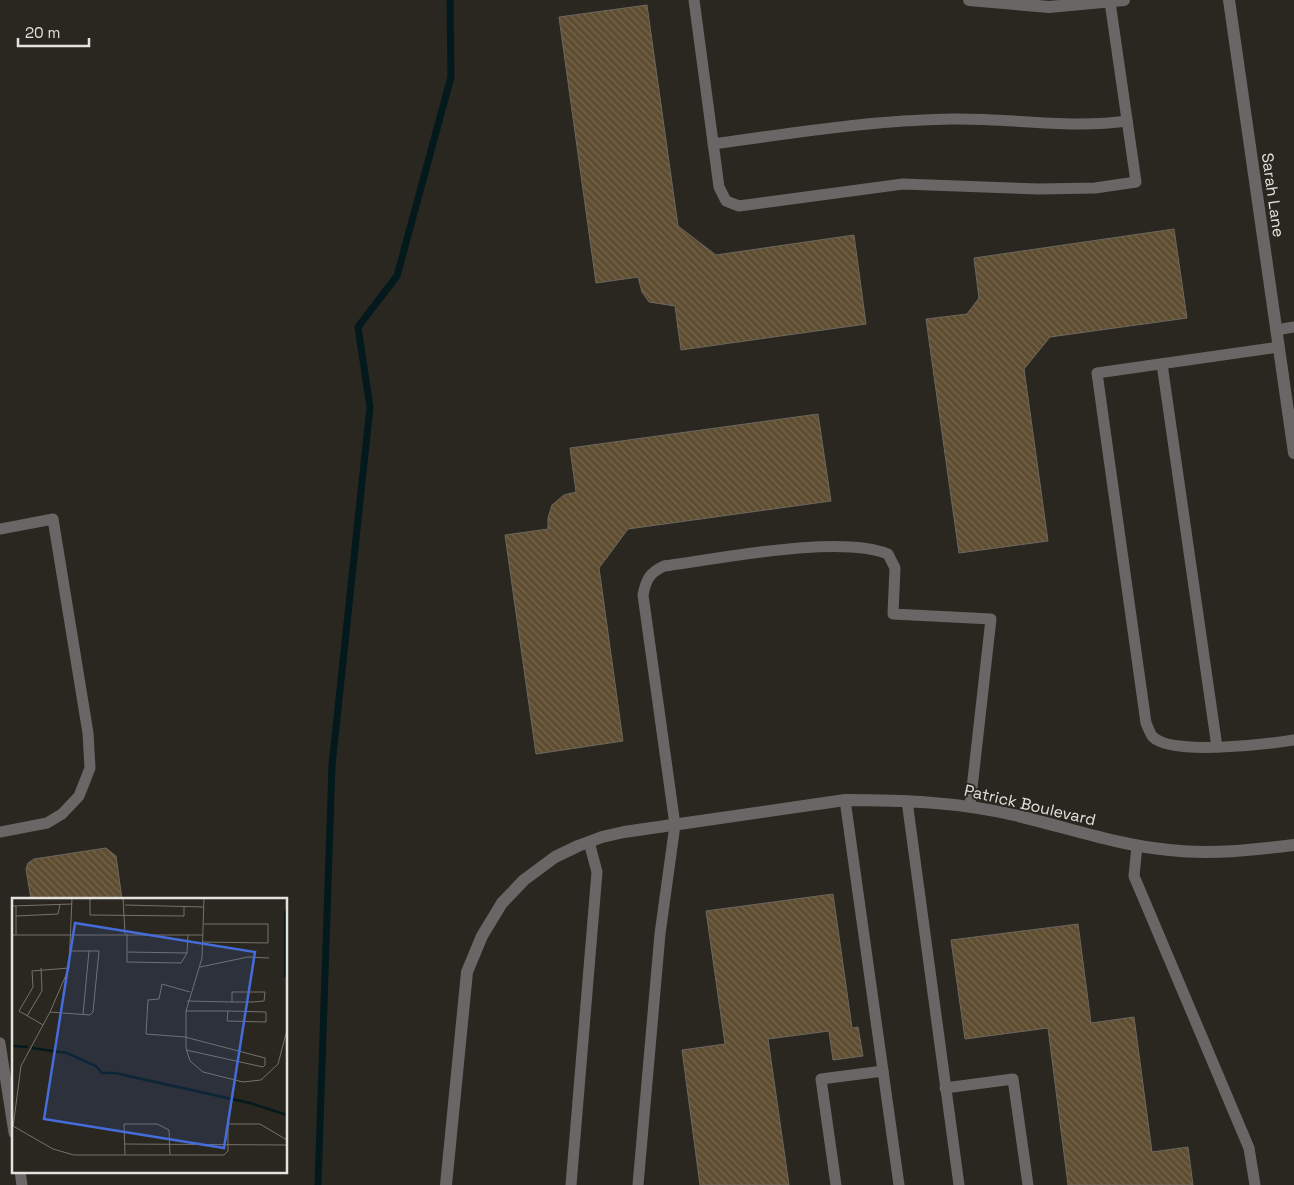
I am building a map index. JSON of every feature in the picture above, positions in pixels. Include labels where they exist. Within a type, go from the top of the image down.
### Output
[{"type":"street","points":[[969,0],[1049,7],[1124,0]]},
{"type":"street","name":"Sarah Lane","points":[[1229,0],[1294,453]]},
{"type":"street","name":"Patrick Boulevard","points":[[446,1185],[467,972],[482,936],[502,903],[524,880],[555,857],[588,842],[624,832],[845,800],[907,800],[970,806],[1137,846],[1200,852],[1241,851],[1294,845]]},
{"type":"lane","points":[[694,0],[719,187],[726,201],[739,206],[903,184],[1039,189],[1095,188],[1136,182],[1110,2]]},
{"type":"lane","points":[[713,144],[866,123],[953,119],[1095,125],[1127,121]]},
{"type":"lane","points":[[1276,330],[1294,327]]},
{"type":"lane","points":[[1279,347],[1097,373],[1146,723],[1153,737],[1166,744],[1217,747],[1247,747],[1294,740]]},
{"type":"lane","points":[[1162,364],[1217,747]]},
{"type":"lane","points":[[0,529],[53,520],[88,733],[90,768],[79,796],[62,814],[48,823],[0,832]]},
{"type":"lane","points":[[638,1185],[660,934],[675,824],[643,595],[645,582],[652,571],[664,566],[803,548],[872,547],[888,554],[895,568],[893,614],[991,619],[970,806]]},
{"type":"lane","points":[[845,800],[898,1185]]},
{"type":"lane","points":[[907,800],[945,1088],[960,1185]]},
{"type":"lane","points":[[571,1185],[598,872],[588,842]]},
{"type":"lane","points":[[1137,846],[1134,876],[1249,1148],[1255,1185]]},
{"type":"lane","points":[[0,1042],[12,1120]]},
{"type":"lane","points":[[836,1185],[822,1079],[883,1071]]},
{"type":"lane","points":[[945,1088],[1013,1079],[1028,1185]]},
{"type":"lane","points":[[20,1172],[22,1185]]},
{"type":"building","points":[[647,5],[678,226],[716,255],[854,235],[866,324],[681,350],[675,306],[649,302],[642,292],[638,277],[596,283],[559,17]]},
{"type":"building","points":[[1174,229],[1187,318],[1050,337],[1024,369],[1048,541],[959,553],[926,319],[967,314],[979,298],[974,258]]},
{"type":"building","points":[[818,414],[831,501],[628,529],[599,568],[623,741],[536,754],[505,535],[548,529],[548,518],[552,505],[564,495],[576,492],[570,448]]},
{"type":"building","points":[[106,848],[116,856],[122,898],[31,898],[26,869],[28,863],[34,859]]},
{"type":"building","points":[[833,894],[852,1028],[858,1027],[863,1056],[833,1060],[829,1031],[768,1039],[789,1185],[700,1185],[682,1050],[725,1044],[706,911]]},
{"type":"building","points":[[1078,924],[1091,1023],[1134,1017],[1152,1152],[1188,1147],[1193,1185],[1068,1185],[1048,1028],[965,1039],[951,940]]},
{"type":"waterway","points":[[318,1185],[332,765],[370,407],[358,327],[397,276],[451,77],[450,0]]}]
